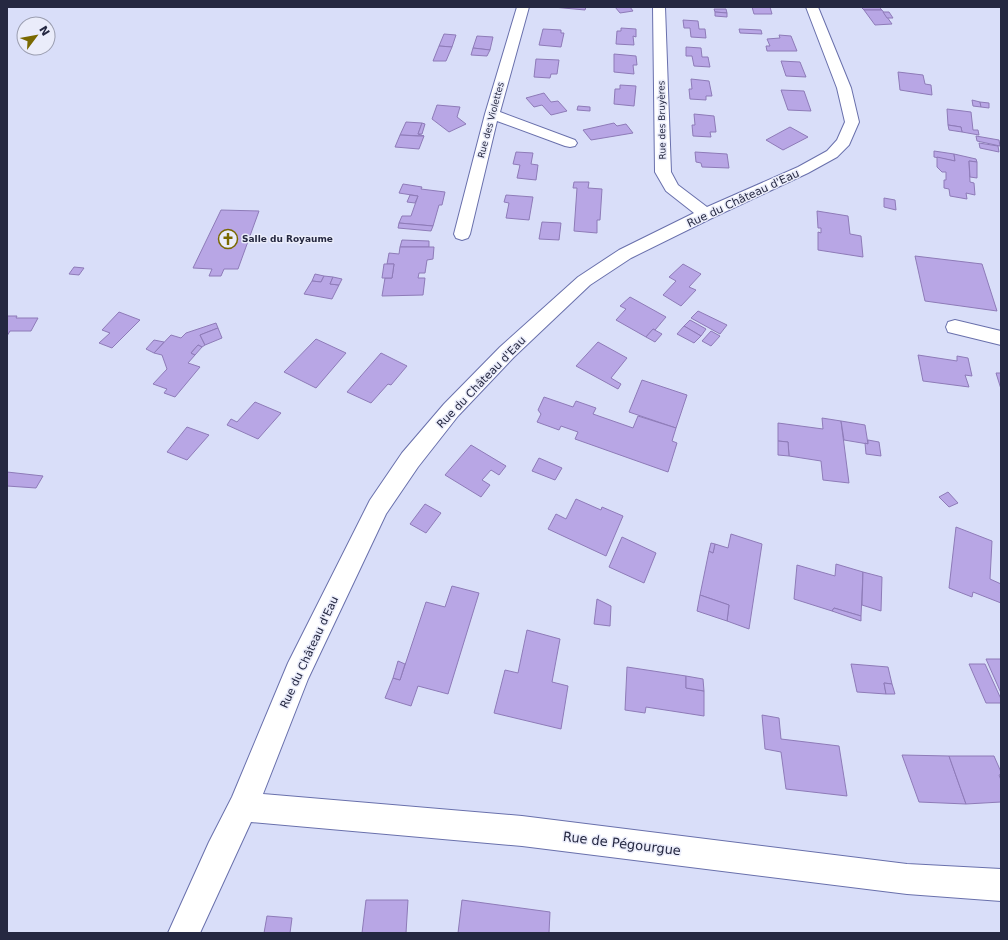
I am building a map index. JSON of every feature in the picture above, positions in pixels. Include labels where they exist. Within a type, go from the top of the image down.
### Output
[{"type":"street","name":"Rue des Violettes","points":[[462,234],[492,114],[523,7]]},
{"type":"street","name":"Rue des Bruyères","points":[[659,7],[663,172],[672,188],[706,214]]},
{"type":"street","name":"Rue du Château d'Eau","points":[[184,933],[220,853],[243,807],[297,672],[378,507],[410,460],[451,410],[508,352],[584,282],[625,254],[706,214],[803,170],[832,154],[844,142],[852,122],[844,88],[812,7]]},
{"type":"street","points":[[492,114],[570,143]]},
{"type":"street","points":[[954,327],[1001,338]]},
{"type":"street","name":"Rue de Pégourgue","points":[[243,807],[522,831],[907,879],[986,885],[1001,884]]},
{"type":"building","points":[[553,7],[586,7],[585,10]]},
{"type":"building","points":[[615,7],[630,7],[633,11],[620,13]]},
{"type":"building","points":[[752,7],[770,7],[772,14],[754,14]]},
{"type":"building","points":[[861,7],[879,7],[882,10],[864,10]]},
{"type":"building","points":[[714,9],[726,9],[727,13],[715,12]]},
{"type":"building","points":[[864,10],[882,10],[892,24],[875,25]]},
{"type":"building","points":[[715,12],[727,13],[727,17],[715,16]]},
{"type":"building","points":[[883,12],[889,12],[893,18],[887,18]]},
{"type":"building","points":[[683,20],[698,21],[699,29],[705,29],[706,38],[691,37],[690,28],[684,28]]},
{"type":"building","points":[[621,28],[636,29],[636,37],[633,36],[634,45],[616,44],[617,31],[621,31]]},
{"type":"building","points":[[543,29],[561,30],[561,33],[564,33],[561,47],[539,45]]},
{"type":"building","points":[[739,29],[761,30],[762,34],[740,33]]},
{"type":"building","points":[[444,34],[456,35],[452,47],[439,46]]},
{"type":"building","points":[[779,35],[791,36],[797,51],[767,51],[766,46],[770,46],[767,39],[780,38]]},
{"type":"building","points":[[477,36],[493,37],[490,50],[473,48]]},
{"type":"building","points":[[439,46],[452,47],[446,61],[433,61]]},
{"type":"building","points":[[686,47],[701,48],[702,57],[708,57],[710,67],[694,66],[692,56],[686,56]]},
{"type":"building","points":[[473,48],[490,50],[487,56],[471,55]]},
{"type":"building","points":[[614,54],[636,56],[637,65],[633,65],[634,74],[614,72]]},
{"type":"building","points":[[536,59],[559,60],[557,74],[551,74],[550,78],[534,77]]},
{"type":"building","points":[[781,61],[800,62],[806,77],[786,76]]},
{"type":"building","points":[[898,72],[923,75],[925,84],[931,85],[932,95],[900,90]]},
{"type":"building","points":[[691,79],[709,81],[712,96],[706,96],[706,100],[690,99],[689,89],[692,89]]},
{"type":"building","points":[[620,85],[636,86],[634,106],[614,104],[615,89],[620,89]]},
{"type":"building","points":[[781,90],[804,91],[811,111],[788,110]]},
{"type":"building","points":[[544,93],[551,102],[558,101],[567,111],[551,115],[542,105],[534,107],[526,98]]},
{"type":"building","points":[[972,100],[980,102],[981,107],[973,106]]},
{"type":"building","points":[[980,102],[989,103],[989,108],[981,107]]},
{"type":"building","points":[[437,105],[460,107],[457,117],[466,124],[449,132],[432,119]]},
{"type":"building","points":[[578,106],[590,107],[590,111],[577,110]]},
{"type":"building","points":[[947,109],[971,112],[973,130],[978,130],[979,135],[962,132],[961,127],[948,125]]},
{"type":"building","points":[[694,114],[714,116],[716,132],[710,132],[711,137],[693,136],[692,125],[695,125]]},
{"type":"building","points":[[406,122],[422,123],[418,134],[424,136],[400,135]]},
{"type":"building","points":[[422,123],[425,124],[422,134],[418,134]]},
{"type":"building","points":[[614,123],[617,126],[626,124],[633,133],[591,140],[583,130]]},
{"type":"building","points":[[948,125],[961,127],[962,132],[949,130]]},
{"type":"building","points":[[790,127],[808,137],[783,150],[766,140]]},
{"type":"building","points":[[400,135],[424,136],[419,149],[395,147]]},
{"type":"building","points":[[976,136],[999,140],[1000,146],[977,141]]},
{"type":"building","points":[[979,143],[998,146],[999,152],[980,148]]},
{"type":"building","points":[[934,151],[954,154],[955,161],[934,157]]},
{"type":"building","points":[[516,152],[533,153],[531,164],[538,165],[536,180],[517,178],[520,165],[513,164]]},
{"type":"building","points":[[695,152],[727,154],[729,168],[702,167],[701,163],[696,162]]},
{"type":"building","points":[[954,154],[976,159],[977,162],[969,161],[970,182],[974,183],[975,195],[966,193],[967,199],[950,196],[949,189],[944,188],[946,172],[942,172],[937,167],[937,157],[955,161]]},
{"type":"building","points":[[969,161],[977,162],[977,178],[970,177]]},
{"type":"building","points":[[574,182],[589,182],[588,188],[602,189],[600,220],[597,220],[597,233],[574,231],[577,188],[573,188]]},
{"type":"building","points":[[403,184],[422,187],[421,189],[445,192],[442,205],[439,205],[433,226],[399,223],[402,216],[411,216],[418,196],[399,193]]},
{"type":"building","points":[[410,195],[418,196],[415,203],[407,202]]},
{"type":"building","points":[[506,195],[533,197],[529,220],[506,218],[509,203],[504,202]]},
{"type":"building","points":[[884,198],[895,200],[896,210],[884,207]]},
{"type":"building","name":"Salle du Royaume","points":[[221,210],[259,211],[238,269],[224,269],[221,276],[209,276],[212,269],[193,268]]},
{"type":"building","points":[[817,211],[848,216],[850,234],[861,236],[863,257],[818,250],[818,232],[821,233],[821,228],[818,228]]},
{"type":"building","points":[[542,222],[561,223],[559,240],[539,239]]},
{"type":"building","points":[[399,223],[433,226],[431,231],[398,228]]},
{"type":"building","points":[[402,240],[429,241],[429,247],[400,247]]},
{"type":"building","points":[[400,247],[434,247],[433,259],[427,260],[425,273],[419,273],[418,278],[425,278],[423,295],[382,296],[385,278],[392,278],[394,264],[387,264],[389,253],[399,254]]},
{"type":"building","points":[[915,256],[982,264],[997,311],[925,301]]},
{"type":"building","points":[[384,264],[394,264],[392,278],[382,278]]},
{"type":"building","points":[[683,264],[701,274],[689,287],[696,290],[681,306],[663,295],[676,281],[669,277]]},
{"type":"building","points":[[74,267],[84,268],[79,275],[69,274]]},
{"type":"building","points":[[315,274],[324,276],[321,282],[312,281]]},
{"type":"building","points":[[324,276],[333,277],[330,284],[339,285],[332,299],[304,294],[312,281],[321,282]]},
{"type":"building","points":[[333,277],[342,279],[339,285],[330,284]]},
{"type":"building","points":[[630,297],[666,317],[655,330],[653,329],[646,337],[616,320],[626,309],[620,306]]},
{"type":"building","points":[[698,311],[727,325],[720,334],[691,318]]},
{"type":"building","points":[[119,312],[140,320],[112,348],[99,343],[110,333],[102,330]]},
{"type":"building","points":[[7,316],[17,316],[16,318],[38,318],[31,331],[10,331],[7,336]]},
{"type":"building","points":[[690,320],[706,329],[701,336],[684,326]]},
{"type":"building","points":[[216,323],[218,328],[200,335],[205,345],[202,347],[198,345],[191,353],[195,355],[188,363],[200,367],[175,397],[164,393],[167,389],[153,384],[167,369],[162,355],[154,353],[171,335],[181,338],[186,333]]},
{"type":"building","points":[[684,326],[701,336],[694,343],[677,334]]},
{"type":"building","points":[[218,328],[222,338],[205,345],[200,335]]},
{"type":"building","points":[[653,329],[662,334],[655,342],[646,337]]},
{"type":"building","points":[[711,331],[720,336],[711,346],[702,341]]},
{"type":"building","points":[[316,339],[346,353],[316,388],[284,372]]},
{"type":"building","points":[[154,340],[164,342],[154,353],[146,349]]},
{"type":"building","points":[[598,342],[627,358],[611,378],[621,384],[618,389],[576,366]]},
{"type":"building","points":[[198,345],[202,347],[195,355],[191,353]]},
{"type":"building","points":[[381,353],[407,366],[391,385],[388,384],[371,403],[347,392]]},
{"type":"building","points":[[918,355],[957,361],[957,356],[968,358],[972,376],[965,375],[969,387],[923,381]]},
{"type":"building","points":[[996,373],[1001,373],[1001,389]]},
{"type":"building","points":[[642,380],[687,395],[676,428],[629,412]]},
{"type":"building","points":[[544,397],[573,407],[576,401],[596,408],[593,414],[633,428],[638,416],[676,428],[672,441],[677,443],[668,472],[575,439],[578,432],[561,426],[559,430],[537,422],[541,414],[538,410]]},
{"type":"building","points":[[255,402],[281,413],[258,439],[227,425],[231,419],[237,422]]},
{"type":"building","points":[[822,418],[841,421],[849,483],[823,480],[821,461],[789,456],[788,442],[778,441],[778,423],[823,429]]},
{"type":"building","points":[[841,421],[865,425],[868,444],[844,440]]},
{"type":"building","points":[[187,427],[209,435],[187,460],[167,452]]},
{"type":"building","points":[[868,440],[879,442],[881,456],[866,454],[865,443],[868,444]]},
{"type":"building","points":[[778,441],[788,442],[789,456],[778,455]]},
{"type":"building","points":[[471,445],[506,466],[499,475],[491,470],[482,480],[490,485],[481,497],[445,475]]},
{"type":"building","points":[[539,458],[562,468],[555,480],[532,471]]},
{"type":"building","points":[[7,472],[43,476],[36,488],[7,486]]},
{"type":"building","points":[[948,492],[958,503],[949,507],[939,497]]},
{"type":"building","points":[[576,499],[601,510],[602,507],[623,516],[606,556],[548,529],[556,514],[566,519]]},
{"type":"building","points":[[425,504],[441,513],[426,533],[410,524]]},
{"type":"building","points":[[956,527],[992,541],[990,579],[1001,584],[1001,603],[973,592],[972,597],[949,588]]},
{"type":"building","points":[[731,534],[762,544],[749,629],[727,621],[729,605],[700,595],[709,551],[713,553],[715,544],[728,548]]},
{"type":"building","points":[[622,537],[656,553],[644,583],[609,567]]},
{"type":"building","points":[[711,543],[715,544],[713,553],[709,551]]},
{"type":"building","points":[[836,564],[863,572],[861,616],[834,608],[832,611],[794,599],[797,565],[835,576]]},
{"type":"building","points":[[863,572],[882,577],[881,611],[862,605]]},
{"type":"building","points":[[452,586],[479,593],[448,694],[418,686],[411,706],[385,698],[393,678],[400,680],[426,602],[445,607]]},
{"type":"building","points":[[700,595],[729,605],[727,621],[697,611]]},
{"type":"building","points":[[597,599],[611,606],[610,626],[594,624]]},
{"type":"building","points":[[834,608],[861,616],[861,621],[832,611]]},
{"type":"building","points":[[527,630],[560,639],[552,682],[568,686],[561,729],[494,713],[505,670],[518,673]]},
{"type":"building","points":[[986,659],[1001,659],[1001,693]]},
{"type":"building","points":[[398,661],[405,664],[400,680],[393,678]]},
{"type":"building","points":[[851,664],[888,667],[892,684],[884,683],[886,694],[857,692]]},
{"type":"building","points":[[969,664],[985,664],[1001,699],[1001,703],[986,703]]},
{"type":"building","points":[[627,667],[686,676],[686,688],[704,691],[704,716],[646,707],[645,713],[625,710]]},
{"type":"building","points":[[686,676],[703,679],[704,691],[686,688]]},
{"type":"building","points":[[884,683],[892,684],[895,694],[886,694]]},
{"type":"building","points":[[762,715],[779,718],[781,739],[839,746],[847,796],[786,789],[781,752],[765,749]]},
{"type":"building","points":[[902,755],[949,756],[966,804],[919,802]]},
{"type":"building","points":[[949,756],[994,756],[1001,772],[999,775],[1001,780],[1001,802],[966,804]]},
{"type":"building","points":[[366,900],[408,900],[406,933],[362,933]]},
{"type":"building","points":[[462,900],[550,912],[549,933],[458,933]]},
{"type":"building","points":[[267,916],[292,918],[290,933],[264,933]]},
{"type":"place","name":"Salle du Royaume","points":[[228,239]]}]
